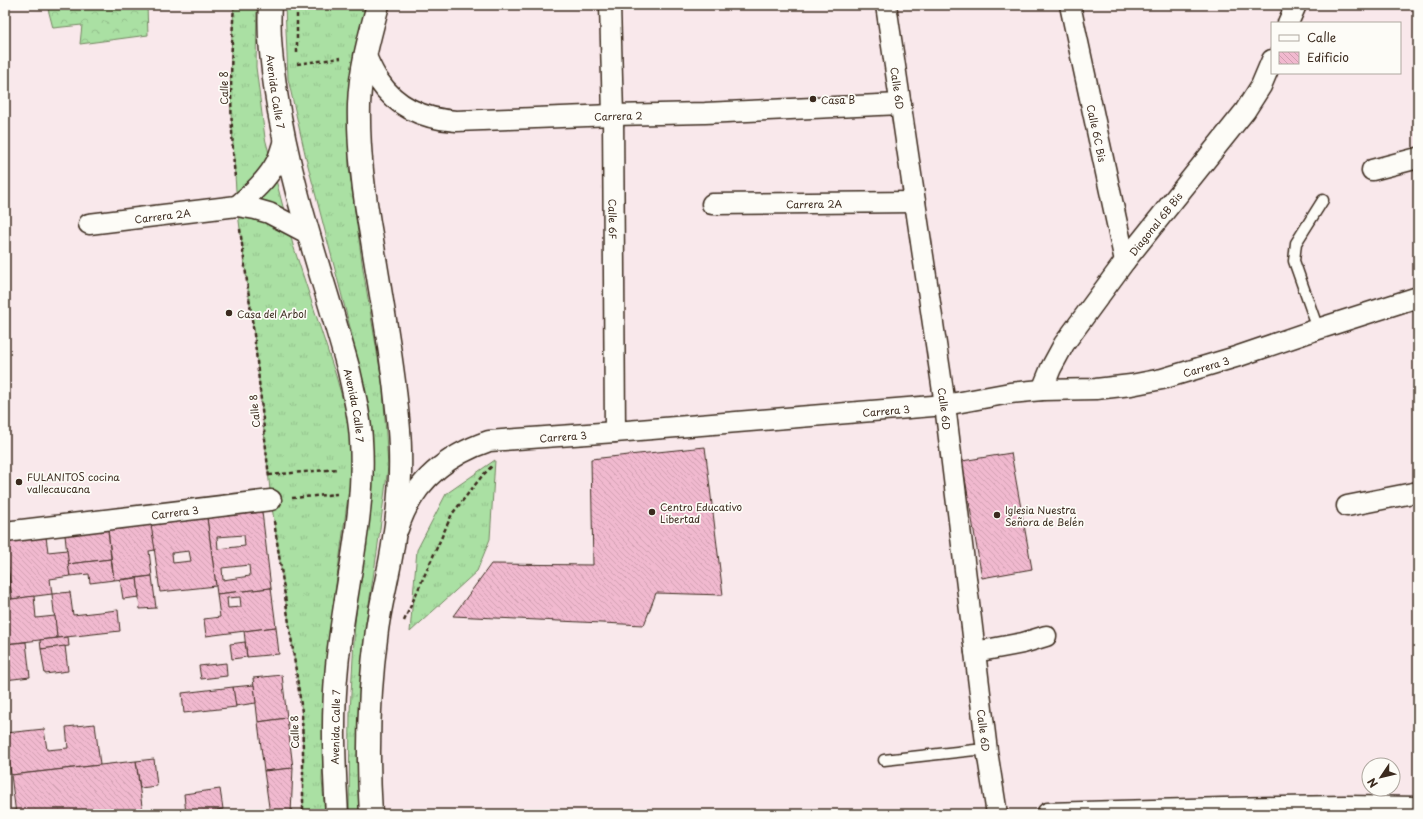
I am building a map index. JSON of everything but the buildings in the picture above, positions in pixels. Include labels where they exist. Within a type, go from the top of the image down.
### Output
[{"type":"street","name":"Avenida Calle 7","points":[[270,5],[269,30],[272,68],[284,140],[296,192],[351,379],[356,401],[361,440],[361,493],[343,619],[335,689],[334,754],[337,814]]},
{"type":"street","points":[[371,814],[370,726],[373,676],[377,630],[394,545],[400,478],[399,425],[393,370],[368,216],[362,174],[359,134],[359,105],[365,54],[378,5]]},
{"type":"street","name":"Calle 6F","points":[[610,5],[613,115],[615,432]]},
{"type":"street","name":"Calle 6D","points":[[886,5],[945,404],[987,751],[997,814]]},
{"type":"street","name":"Calle 6C Bis","points":[[1070,5],[1125,261]]},
{"type":"street","points":[[1288,22],[1296,5]]},
{"type":"street","name":"Carrera 2","points":[[365,54],[379,82],[388,93],[413,111],[441,120],[456,121],[705,113],[901,104]]},
{"type":"street","name":"Diagonal 6B Bis","points":[[1042,390],[1051,368],[1064,344],[1125,261],[1245,111],[1261,86],[1271,62]]},
{"type":"street","points":[[237,206],[253,192],[269,174],[277,160],[284,140]]},
{"type":"street","points":[[1372,170],[1418,158]]},
{"type":"street","name":"Carrera 2A","points":[[712,204],[915,202]]},
{"type":"street","name":"Carrera 2A","points":[[89,224],[237,206],[269,213],[309,234]]},
{"type":"street","name":"Carrera 3","points":[[394,545],[401,521],[408,505],[429,477],[456,455],[489,441],[615,432],[945,404],[1010,393],[1042,390],[1096,389],[1131,385],[1162,379],[1239,356],[1418,297]]},
{"type":"street","points":[[1347,506],[1418,492]]},
{"type":"street","name":"Carrera 3","points":[[5,532],[271,500]]},
{"type":"street","points":[[975,652],[1023,643],[1046,636]]},
{"type":"street","points":[[1048,814],[1253,809],[1418,808]]},
{"type":"lane","points":[[1318,329],[1294,261],[1296,243],[1323,200]]},
{"type":"lane","points":[[884,760],[975,750],[987,751]]},
{"type":"path","name":"Calle 8","points":[[234,5],[230,98],[237,206],[255,342],[271,500],[302,712],[303,814]]},
{"type":"path","points":[[297,5],[297,64],[343,57]]},
{"type":"path","points":[[403,623],[452,514],[482,476],[519,439]]},
{"type":"path","points":[[269,475],[339,469]]},
{"type":"path","points":[[271,500],[344,494]]},
{"type":"green space","points":[[47,5],[147,5],[148,35],[80,44],[82,25],[53,28]]},
{"type":"green space","points":[[234,5],[257,5],[256,67],[265,138],[293,245],[336,376],[348,418],[352,460],[334,599],[325,687],[322,780],[325,814],[303,814],[302,712],[271,500],[255,342],[237,206],[230,98]]},
{"type":"green space","points":[[285,5],[368,5],[350,86],[349,168],[363,269],[383,387],[388,467],[366,623],[359,734],[359,814],[349,814],[350,712],[355,622],[364,543],[364,411],[351,331],[306,158],[288,79]]},
{"type":"green space","points":[[495,460],[490,539],[477,571],[410,632],[417,550],[446,494]]},
{"type":"place","name":"Casa B","points":[[813,99]]},
{"type":"place","name":"Casa del Arbol","points":[[229,313]]},
{"type":"place","name":"FULANITOS cocina vallecaucana","points":[[19,482]]},
{"type":"place","name":"Centro Educativo Libertad","points":[[652,512]]},
{"type":"place","name":"Iglesia Nuestra Señora de Belén","points":[[997,515]]}]
